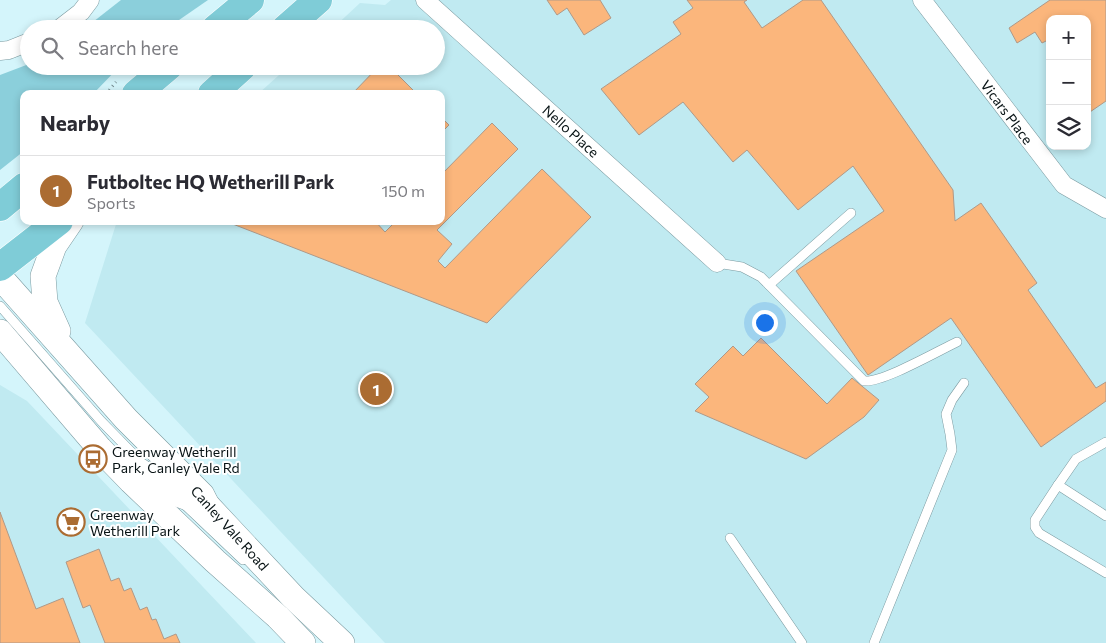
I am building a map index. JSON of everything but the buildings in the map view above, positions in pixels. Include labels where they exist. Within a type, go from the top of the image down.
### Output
[{"type":"main road","points":[[226,20],[250,0]]},
{"type":"main road","points":[[295,20],[318,0]]},
{"type":"main road","points":[[141,90],[158,75]]},
{"type":"main road","points":[[216,90],[233,75]]},
{"type":"main road","points":[[0,207],[20,190]]},
{"type":"main road","points":[[0,267],[54,225]]},
{"type":"street","points":[[71,20],[81,12],[90,0]]},
{"type":"street","name":"Nello Place","points":[[425,0],[717,263]]},
{"type":"street","name":"Vicars Place","points":[[922,0],[1064,186],[1106,208]]},
{"type":"street","points":[[0,51],[20,46]]},
{"type":"street","points":[[68,225],[54,246],[43,276],[45,302],[59,333],[94,382]]},
{"type":"street","name":"Canley Vale Road","points":[[0,277],[126,418],[191,499],[342,643]]},
{"type":"street","points":[[0,332],[100,449],[131,481],[214,561],[278,617],[303,643]]},
{"type":"street","points":[[100,449],[191,499],[214,561]]},
{"type":"lane","points":[[769,285],[851,213]]},
{"type":"lane","points":[[717,263],[742,267],[753,271],[864,381],[871,382],[957,342]]},
{"type":"lane","points":[[0,306],[101,421],[191,499],[248,566]]},
{"type":"lane","points":[[874,643],[952,450],[946,414],[952,400],[964,383]]},
{"type":"lane","points":[[1106,442],[1076,459],[1035,520],[1035,527],[1039,533],[1106,573]]},
{"type":"lane","points":[[1058,485],[1106,516]]},
{"type":"lane","points":[[730,538],[802,643]]},
{"type":"shaded area","points":[[121,0],[208,0],[179,20],[95,20]]},
{"type":"shaded area","points":[[391,0],[1106,0],[1106,643],[385,643],[85,323],[116,225],[445,225],[445,90],[262,90],[279,75],[445,75],[445,20],[342,20],[360,3],[385,5]]},
{"type":"shaded area","points":[[20,67],[20,75],[111,75],[97,90],[20,90],[20,154],[0,170],[0,75]]},
{"type":"shaded area","name":"Greenway Wetherill Park","points":[[0,385],[27,401],[256,643],[0,643]]},
{"type":"place","name":"Futboltec HQ Wetherill Park","points":[[376,389]]},
{"type":"place","name":"Greenway Wetherill Park, Canley Vale Rd","points":[[93,459]]},
{"type":"place","name":"Greenway Wetherill Park","points":[[71,522]]}]
